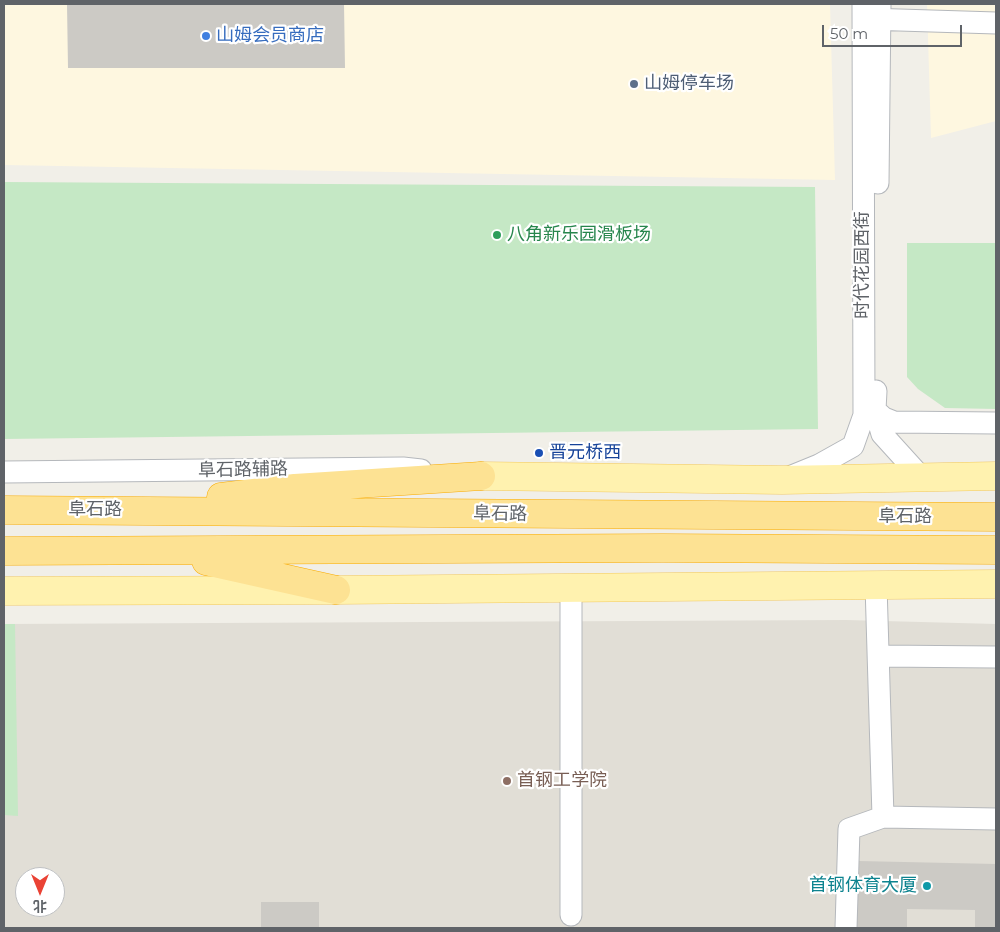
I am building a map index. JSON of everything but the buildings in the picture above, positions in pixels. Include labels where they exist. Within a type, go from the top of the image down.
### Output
[{"type":"highway","points":[[113,510],[295,488],[481,476]]},
{"type":"highway","name":"阜石路","points":[[4,510],[996,517]]},
{"type":"highway","name":"阜石路","points":[[4,551],[663,548],[996,550]]},
{"type":"highway","points":[[160,550],[336,590]]},
{"type":"main road","points":[[481,476],[782,480],[996,476]]},
{"type":"main road","points":[[4,591],[996,584]]},
{"type":"street","points":[[872,12],[996,23]]},
{"type":"street","name":"时代花园西街","points":[[872,12],[875,410],[882,434],[921,477]]},
{"type":"street","name":"时代花园西街","points":[[782,480],[819,465],[853,446],[864,415],[872,12]]},
{"type":"street","points":[[875,410],[884,418],[894,422],[996,422]]},
{"type":"street","name":"阜石路辅路","points":[[4,472],[404,468],[481,476]]},
{"type":"street","points":[[876,586],[883,816]]},
{"type":"street","points":[[571,588],[571,915]]},
{"type":"street","points":[[878,656],[996,657]]},
{"type":"street","points":[[846,928],[849,829],[883,816],[996,819]]},
{"type":"shaded area","points":[[4,4],[830,4],[835,180],[4,165]]},
{"type":"shaded area","points":[[927,4],[996,4],[996,121],[931,138]]},
{"type":"shaded area","name":"首钢工学院","points":[[846,620],[996,624],[996,928],[4,928],[4,624]]},
{"type":"green space","points":[[4,182],[815,187],[818,429],[4,439]]},
{"type":"green space","points":[[907,243],[996,243],[996,409],[945,408],[918,389],[907,377]]},
{"type":"green space","points":[[4,624],[15,624],[18,816],[4,815]]},
{"type":"place","name":"山姆会员商店","points":[[206,36]]},
{"type":"place","name":"山姆停车场","points":[[634,84]]},
{"type":"place","name":"八角新乐园滑板场","points":[[497,235]]},
{"type":"place","name":"晋元桥西","points":[[539,453]]},
{"type":"place","name":"首钢工学院","points":[[507,781]]},
{"type":"place","name":"首钢体育大厦","points":[[927,886]]}]
